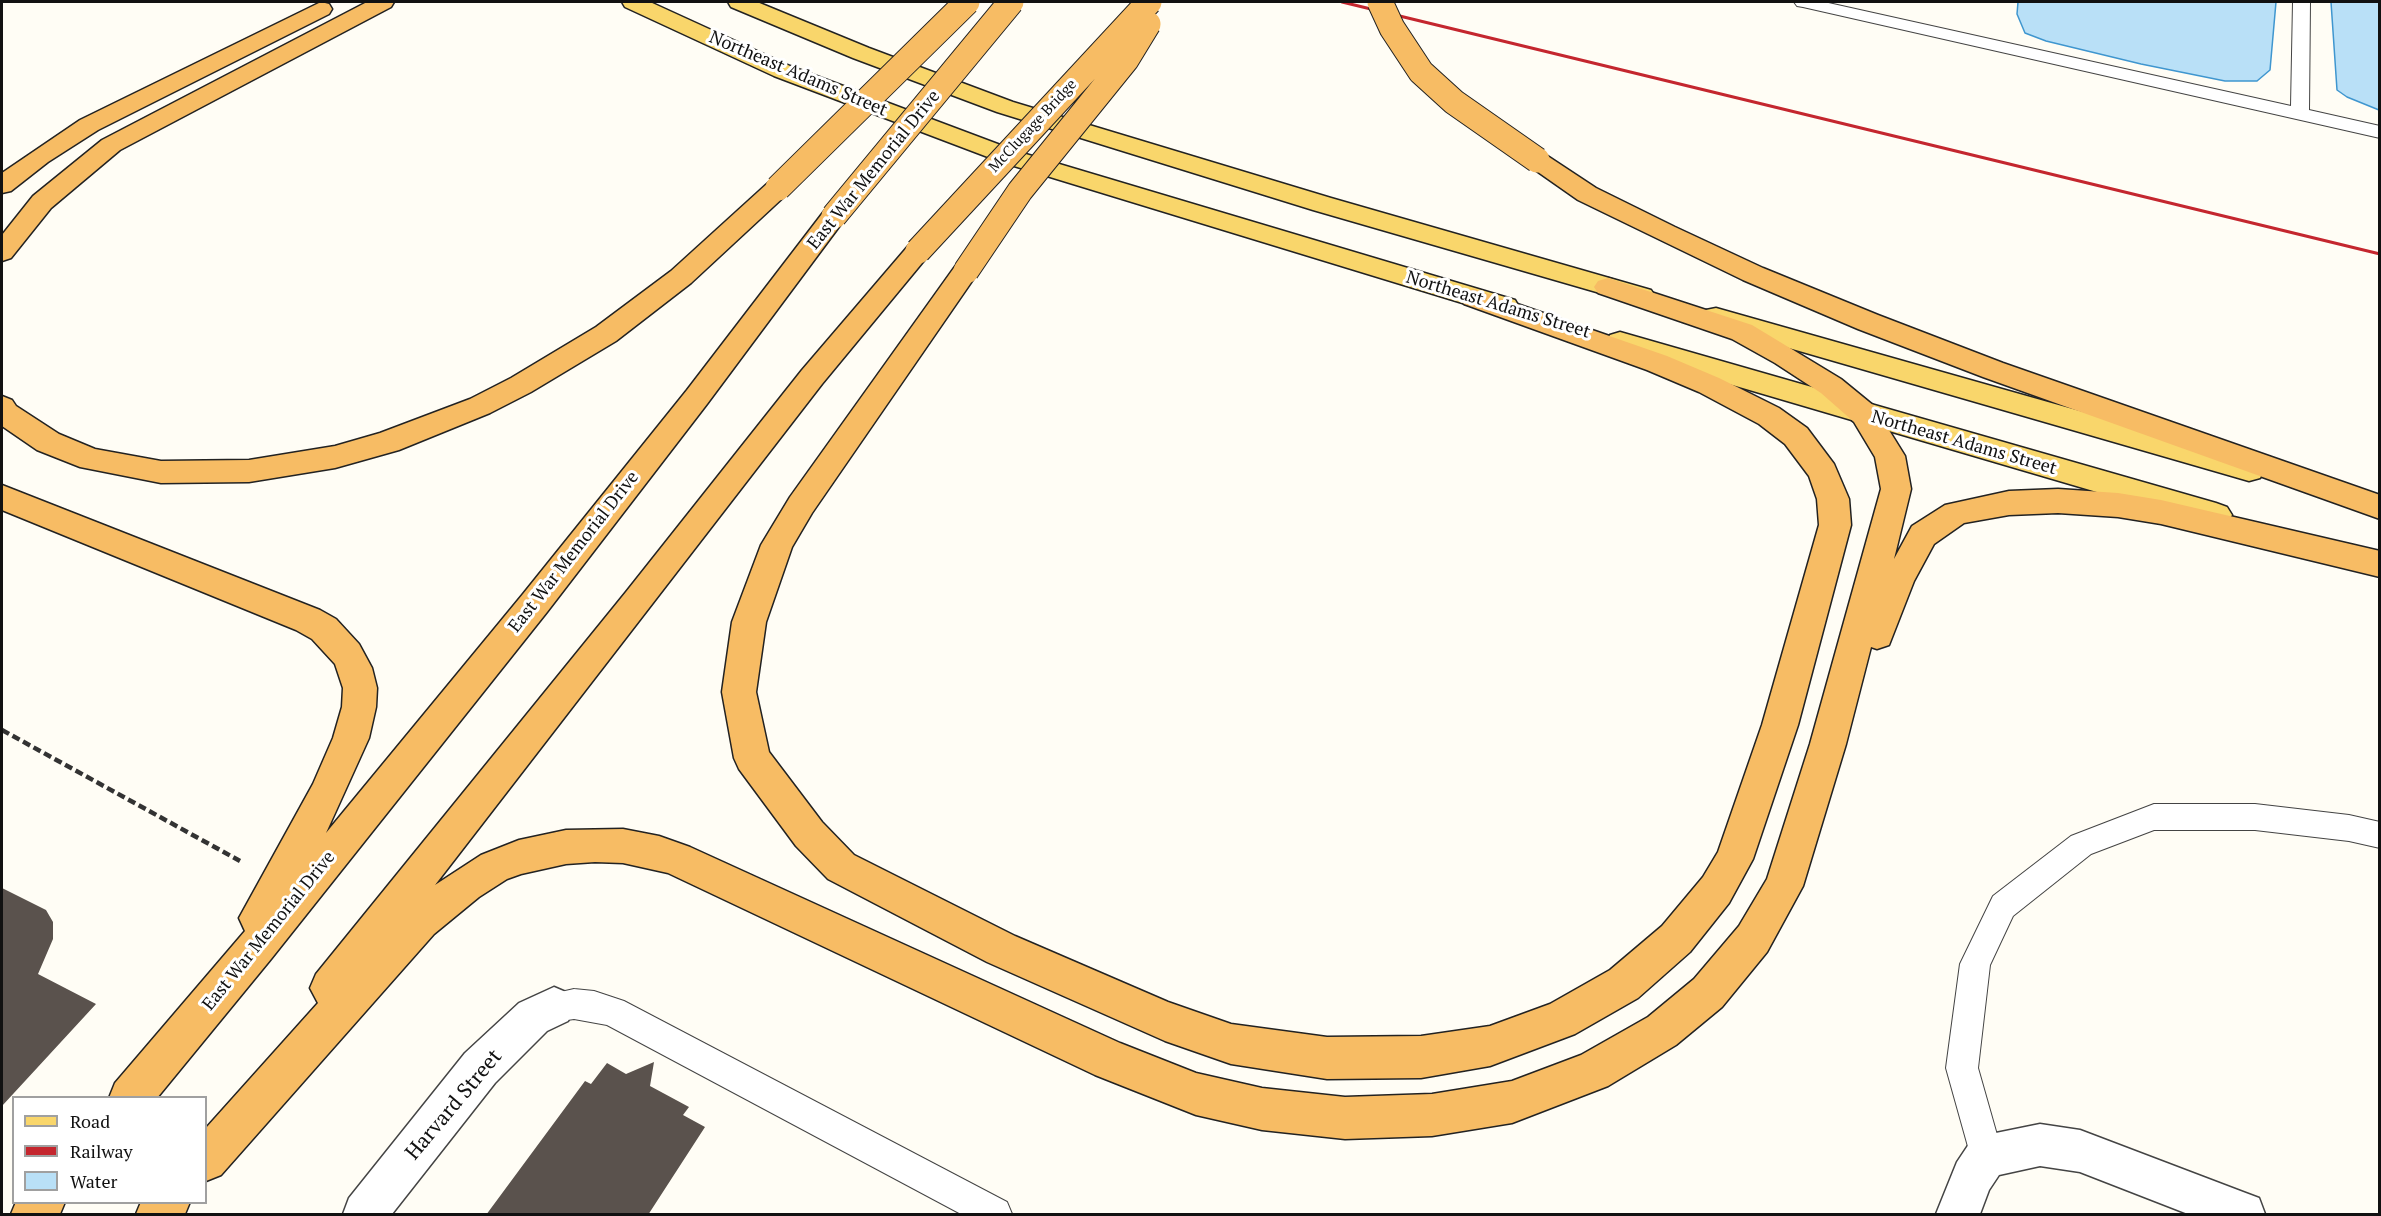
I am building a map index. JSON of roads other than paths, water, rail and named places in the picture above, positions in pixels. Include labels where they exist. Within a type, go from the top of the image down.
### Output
[{"type":"highway","points":[[275,32],[328,2]]},
{"type":"highway","points":[[2,185],[39,156],[89,125],[336,2]]},
{"type":"highway","points":[[2,252],[42,202],[111,145],[383,2]]},
{"type":"highway","points":[[2,407],[6,414],[48,442],[91,459],[161,472],[249,471],[335,457],[388,442],[480,406],[521,385],[606,334],[681,277],[778,188],[967,2]]},
{"type":"highway","name":"East War Memorial Drive","points":[[132,1096],[257,946],[542,594],[804,258],[834,216],[1011,2]]},
{"type":"highway","name":"McClugage Bridge","points":[[207,1143],[638,601],[812,377],[918,250],[1149,2]]},
{"type":"highway","points":[[1163,2],[1126,60],[1020,191],[801,504],[777,545],[749,622],[742,659],[739,692],[752,758],[809,834],[841,867],[1001,949],[1165,1022],[1231,1044],[1327,1058],[1421,1057],[1490,1046],[1561,1020],[1624,984],[1676,939],[1716,890],[1734,859],[1741,840],[1780,725],[1835,525],[1833,499],[1823,472],[1796,436],[1769,416],[1700,381],[1636,355],[1474,298]]},
{"type":"highway","points":[[1380,2],[1392,28],[1421,72],[1461,108],[1587,194],[1753,274],[1868,322],[1993,370],[2379,509]]},
{"type":"highway","points":[[207,1159],[319,1030],[420,921],[453,894],[479,876],[506,862],[533,854],[595,845],[623,846],[659,853],[727,882],[1110,1060],[1196,1094],[1262,1109],[1345,1118],[1432,1115],[1512,1102],[1593,1071],[1662,1031],[1708,993],[1753,939],[1784,886],[1834,724],[1896,489],[1890,456],[1864,414],[1831,386],[1742,332],[1608,287]]},
{"type":"highway","points":[[2,497],[317,624],[341,647],[356,668],[358,677],[359,708],[344,758],[288,868],[229,961],[126,1096]]},
{"type":"highway","points":[[1805,821],[1858,690],[1898,580],[1923,535],[1956,513],[2009,503],[2058,501],[2118,505],[2185,516],[2379,562]]},
{"type":"main road","name":"Northeast Adams Street","points":[[633,2],[782,71],[1010,157],[1864,414],[2379,562]]},
{"type":"main road","points":[[739,2],[861,53],[1005,107],[1122,144],[1608,287],[2084,421],[2379,509]]},
{"type":"street","name":"Harvard Street","points":[[365,1215],[480,1068],[533,1017],[554,1007]]},
{"type":"street","points":[[1958,1215],[1972,1177],[1986,1156],[2040,1145],[2080,1151],[2243,1215]]},
{"type":"lane","points":[[1803,2],[2379,132]]},
{"type":"lane","points":[[2300,114],[2302,2]]},
{"type":"lane","points":[[1986,1156],[1962,1068],[1975,964],[2003,906],[2080,845],[2154,818],[2256,818],[2349,828],[2379,835]]},
{"type":"lane","points":[[554,1007],[574,1004],[594,1006],[613,1012],[995,1215]]},
{"type":"water","points":[[2018,2],[2276,2],[2270,70],[2257,81],[2225,81],[2046,41],[2025,33],[2017,14]]},
{"type":"water","points":[[2331,2],[2379,2],[2379,110],[2347,97],[2337,90]]},
{"type":"railway","points":[[1342,2],[2380,254]]}]
